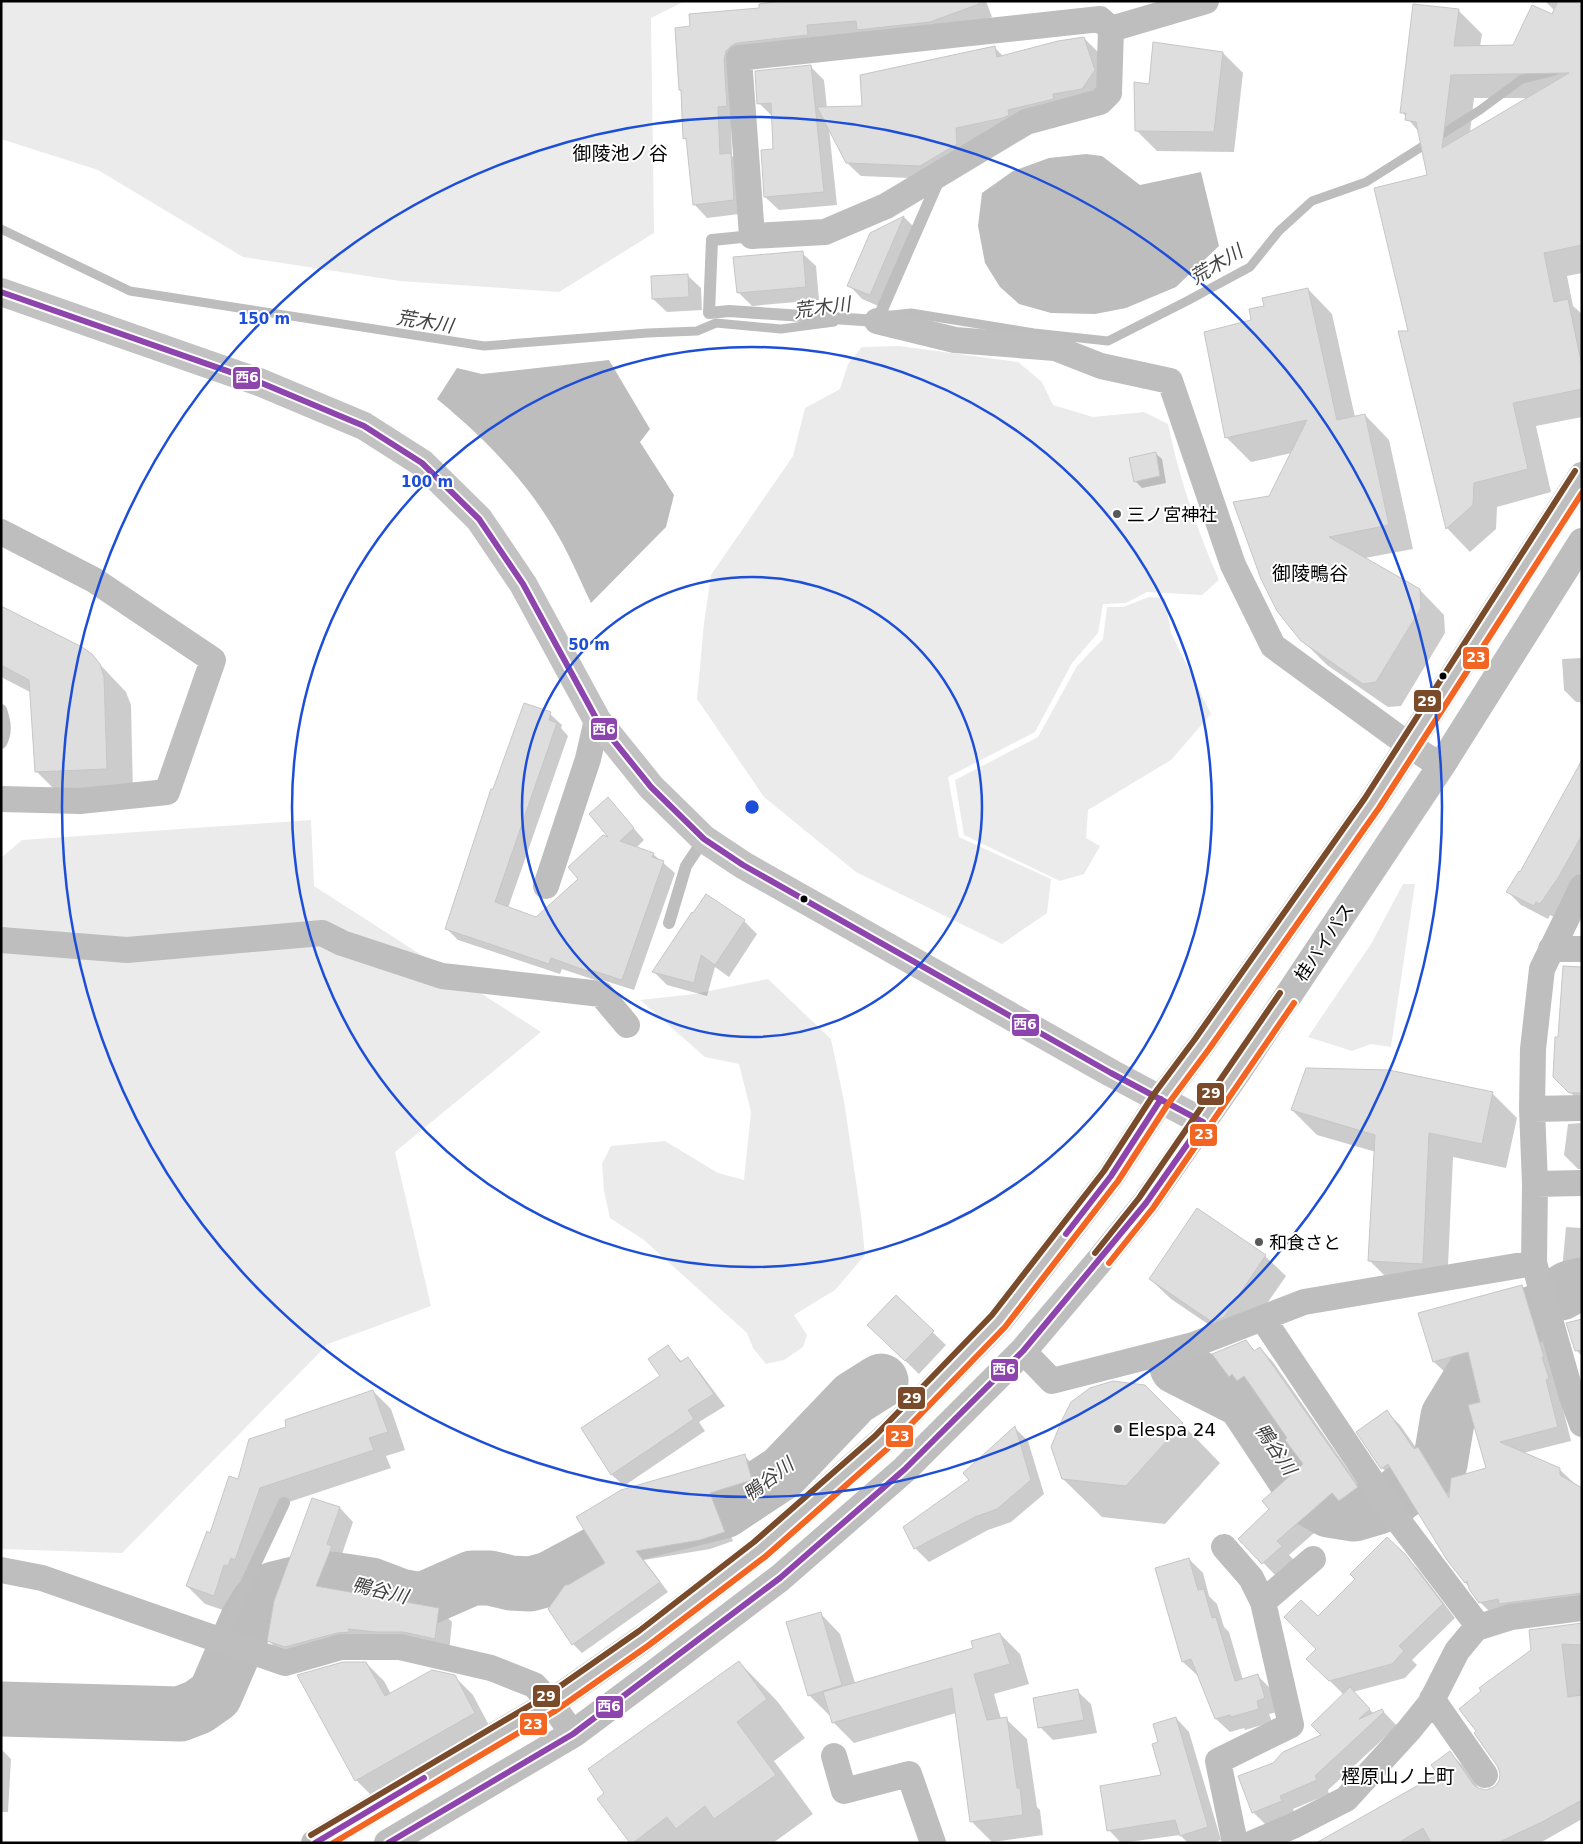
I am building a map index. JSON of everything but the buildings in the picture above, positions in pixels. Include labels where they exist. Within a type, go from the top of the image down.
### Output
[{"type":"highway","points":[[315,1843],[551,1703],[644,1638],[760,1549],[881,1442],[999,1321],[1111,1176],[1161,1099],[1329,864],[1410,746],[1582,476]]},
{"type":"highway","name":"桂バイパス","points":[[388,1843],[573,1734],[780,1578],[905,1469],[1023,1351],[1146,1203],[1203,1122],[1441,766],[1582,542]]},
{"type":"street","points":[[1111,29],[1203,2]]},
{"type":"street","points":[[1100,19],[1111,29],[1109,93],[1100,102],[1026,122],[943,170],[886,206],[825,232],[752,236],[738,58],[1100,19]]},
{"type":"street","points":[[1,292],[259,382],[364,426],[422,464],[479,519],[524,584],[597,720],[651,787],[704,840],[743,866],[1111,1073],[1203,1122]]},
{"type":"street","points":[[877,322],[956,340],[1055,348],[1101,366],[1170,381],[1233,565],[1273,646],[1410,746],[1441,766]]},
{"type":"street","points":[[1,532],[94,580],[213,660],[167,792],[80,801],[1,799]]},
{"type":"street","points":[[546,886],[588,759],[597,720]]},
{"type":"street","points":[[1582,887],[1542,969],[1533,1049],[1532,1109],[1536,1184],[1534,1263],[1572,1397],[1582,1424]]},
{"type":"street","points":[[1,940],[127,950],[322,933],[342,942],[442,976],[601,994],[627,1025]]},
{"type":"street","points":[[1551,949],[1582,949]]},
{"type":"street","points":[[1532,1109],[1582,1108]]},
{"type":"street","points":[[1536,1184],[1582,1183]]},
{"type":"street","points":[[1023,1351],[1052,1381],[1192,1345],[1304,1302],[1534,1263]]},
{"type":"street","points":[[1263,1319],[1397,1519],[1479,1627]]},
{"type":"street","points":[[1224,1547],[1251,1578],[1263,1602],[1291,1725],[1218,1761],[1235,1843]]},
{"type":"street","points":[[1263,1602],[1313,1559]]},
{"type":"street","points":[[1,1570],[42,1578],[285,1663],[341,1647],[400,1647],[492,1668],[534,1685],[551,1703],[573,1734]]},
{"type":"street","points":[[1253,1843],[1295,1825],[1346,1799],[1409,1730],[1432,1699],[1457,1651],[1476,1628],[1511,1617],[1582,1608]]},
{"type":"street","points":[[1432,1699],[1484,1775]]},
{"type":"street","points":[[834,1756],[844,1791],[909,1774],[933,1843]]},
{"type":"lane","points":[[752,236],[712,240],[709,314],[729,311],[877,322],[943,170]]},
{"type":"lane","points":[[1,710],[5,722],[5,735],[1,743]]},
{"type":"lane","points":[[669,923],[686,866],[704,840]]},
{"type":"lane","points":[[229,1644],[284,1503]]},
{"type":"shaded area","points":[[1,1],[685,1],[651,18],[654,233],[559,292],[400,281],[243,257],[98,170],[1,139]]},
{"type":"shaded area","points":[[1086,154],[1102,156],[1140,185],[1201,172],[1219,246],[1176,287],[1126,308],[1095,314],[1051,313],[1019,304],[1000,287],[985,263],[978,226],[982,193],[1013,171],[1049,158]]},
{"type":"shaded area","points":[[899,346],[1018,362],[1042,382],[1053,405],[1093,417],[1144,412],[1168,424],[1189,503],[1219,580],[1202,595],[1147,592],[1126,603],[1103,604],[1098,633],[1072,663],[1035,732],[948,777],[959,837],[1051,879],[1047,913],[1002,944],[856,872],[764,797],[697,699],[704,623],[711,575],[793,456],[805,408],[840,389],[848,364],[862,347]]},
{"type":"shaded area","points":[[609,360],[650,429],[640,442],[674,495],[666,527],[591,603],[558,536],[529,491],[486,443],[437,399],[457,368],[482,374]]},
{"type":"shaded area","points":[[1149,597],[1165,598],[1171,633],[1211,714],[1171,760],[1088,810],[1086,838],[1100,846],[1084,874],[1060,881],[964,835],[955,780],[1038,737],[1077,666],[1103,639],[1107,607],[1123,607]]},
{"type":"shaded area","points":[[311,820],[314,886],[541,1032],[395,1152],[431,1306],[328,1344],[122,1553],[1,1549],[1,858],[22,840]]},
{"type":"shaded area","points":[[1403,884],[1415,884],[1391,1047],[1371,1044],[1352,1051],[1308,1037],[1371,944]]},
{"type":"shaded area","points":[[768,979],[831,1039],[844,1101],[865,1255],[835,1290],[794,1315],[807,1335],[803,1347],[784,1360],[766,1364],[753,1348],[747,1333],[644,1240],[610,1218],[604,1191],[602,1164],[611,1146],[665,1141],[718,1173],[744,1180],[751,1112],[739,1064],[705,1057],[640,1000],[695,994]]},
{"type":"waterway","name":"荒木川","points":[[892,315],[911,313],[1034,333],[1108,341],[1250,267],[1279,231],[1312,201],[1366,182],[1480,110],[1522,79],[1555,71]]},
{"type":"waterway","name":"荒木川","points":[[1,229],[130,291],[484,346],[697,331],[716,323],[781,329],[834,322]]},
{"type":"waterway","name":"鴨谷川","points":[[1561,1293],[1569,1288],[1582,1285]]},
{"type":"waterway","name":"鴨谷川","points":[[1395,1497],[1440,1464],[1448,1416],[1473,1375],[1516,1326],[1536,1312]]},
{"type":"waterway","name":"鴨谷川","points":[[1177,1367],[1244,1401],[1308,1498],[1329,1510],[1354,1514],[1378,1507]]},
{"type":"waterway","name":"鴨谷川","points":[[1,1709],[180,1714],[198,1707],[215,1695],[247,1621],[258,1603],[274,1589],[315,1579],[331,1579],[371,1585],[400,1596],[422,1600],[472,1578],[490,1578],[511,1583],[530,1584],[549,1579],[635,1533],[724,1511],[783,1472],[854,1398],[881,1381]]},
{"type":"transit line","name":"西6","points":[[1,292],[259,382],[364,426],[422,463],[479,519],[523,584],[597,720],[651,787],[704,839],[743,865],[1111,1073],[1203,1122],[1146,1203],[1023,1351],[905,1469],[780,1578],[573,1734],[388,1843]]},
{"type":"transit line","name":"29","points":[[311,1835],[546,1696],[639,1631],[754,1542],[875,1436],[992,1315],[1104,1171],[1154,1094],[1365,798],[1575,471]]},
{"type":"transit line","name":"23","points":[[333,1843],[555,1711],[649,1645],[766,1556],[887,1449],[1005,1327],[1118,1181],[1168,1104],[1379,808],[1582,493]]},
{"type":"transit line","name":"29","points":[[1095,1253],[1139,1198],[1280,993]]},
{"type":"transit line","name":"23","points":[[1109,1263],[1153,1208],[1294,1003]]},
{"type":"transit line","name":"西6","points":[[1066,1234],[1111,1176],[1161,1099]]},
{"type":"transit line","name":"西6","points":[[315,1843],[424,1778]]},
{"type":"place","name":"三ノ宮神社","points":[[1117,514]]},
{"type":"place","name":"和食さと","points":[[1259,1242]]},
{"type":"place","name":"Elespa 24","points":[[1118,1429]]},
{"type":"district","name":"御陵池ノ谷","points":[[620,153]]},
{"type":"district","name":"御陵鴫谷","points":[[1310,573]]},
{"type":"district","name":"樫原山ノ上町","points":[[1398,1776]]}]
